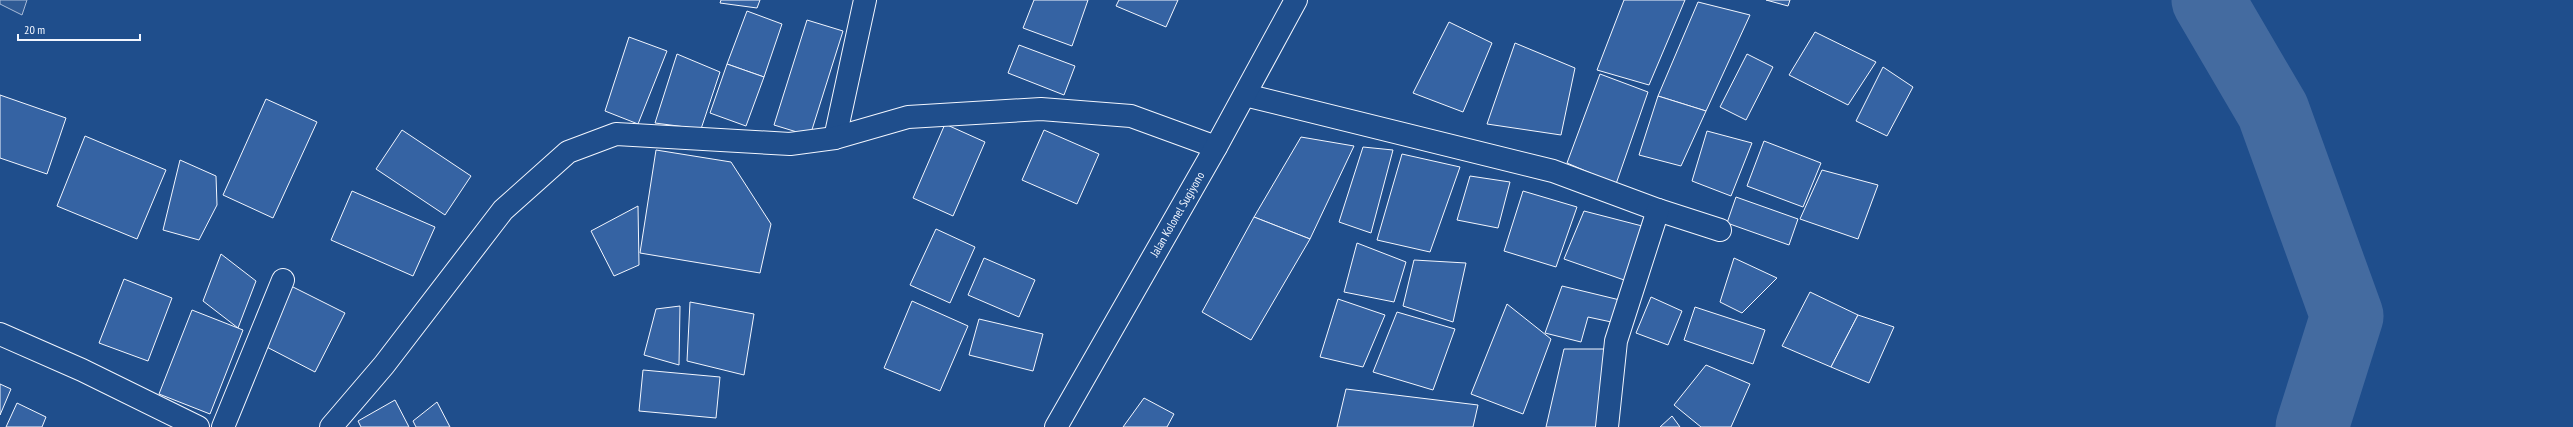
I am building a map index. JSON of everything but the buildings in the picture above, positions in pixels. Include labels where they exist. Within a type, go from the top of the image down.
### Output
[{"type":"main road","points":[[835,138],[865,0]]},
{"type":"main road","name":"Jalan Kolonel Sugiyono","points":[[1056,427],[1216,147],[1296,0]]},
{"type":"main road","points":[[1245,95],[1553,171],[1658,210],[1720,230]]},
{"type":"main road","points":[[331,427],[384,364],[503,210],[568,152],[616,134],[790,144],[835,138],[908,117],[1041,109],[1131,116],[1216,147]]},
{"type":"main road","points":[[1607,427],[1616,341],[1658,210]]},
{"type":"main road","points":[[223,427],[283,280]]},
{"type":"main road","points":[[0,334],[82,370],[198,427]]},
{"type":"shaded area","points":[[0,0],[27,0],[22,15],[0,4]]},
{"type":"waterway","points":[[2208,0],[2273,111],[2347,316],[2312,427]]}]
